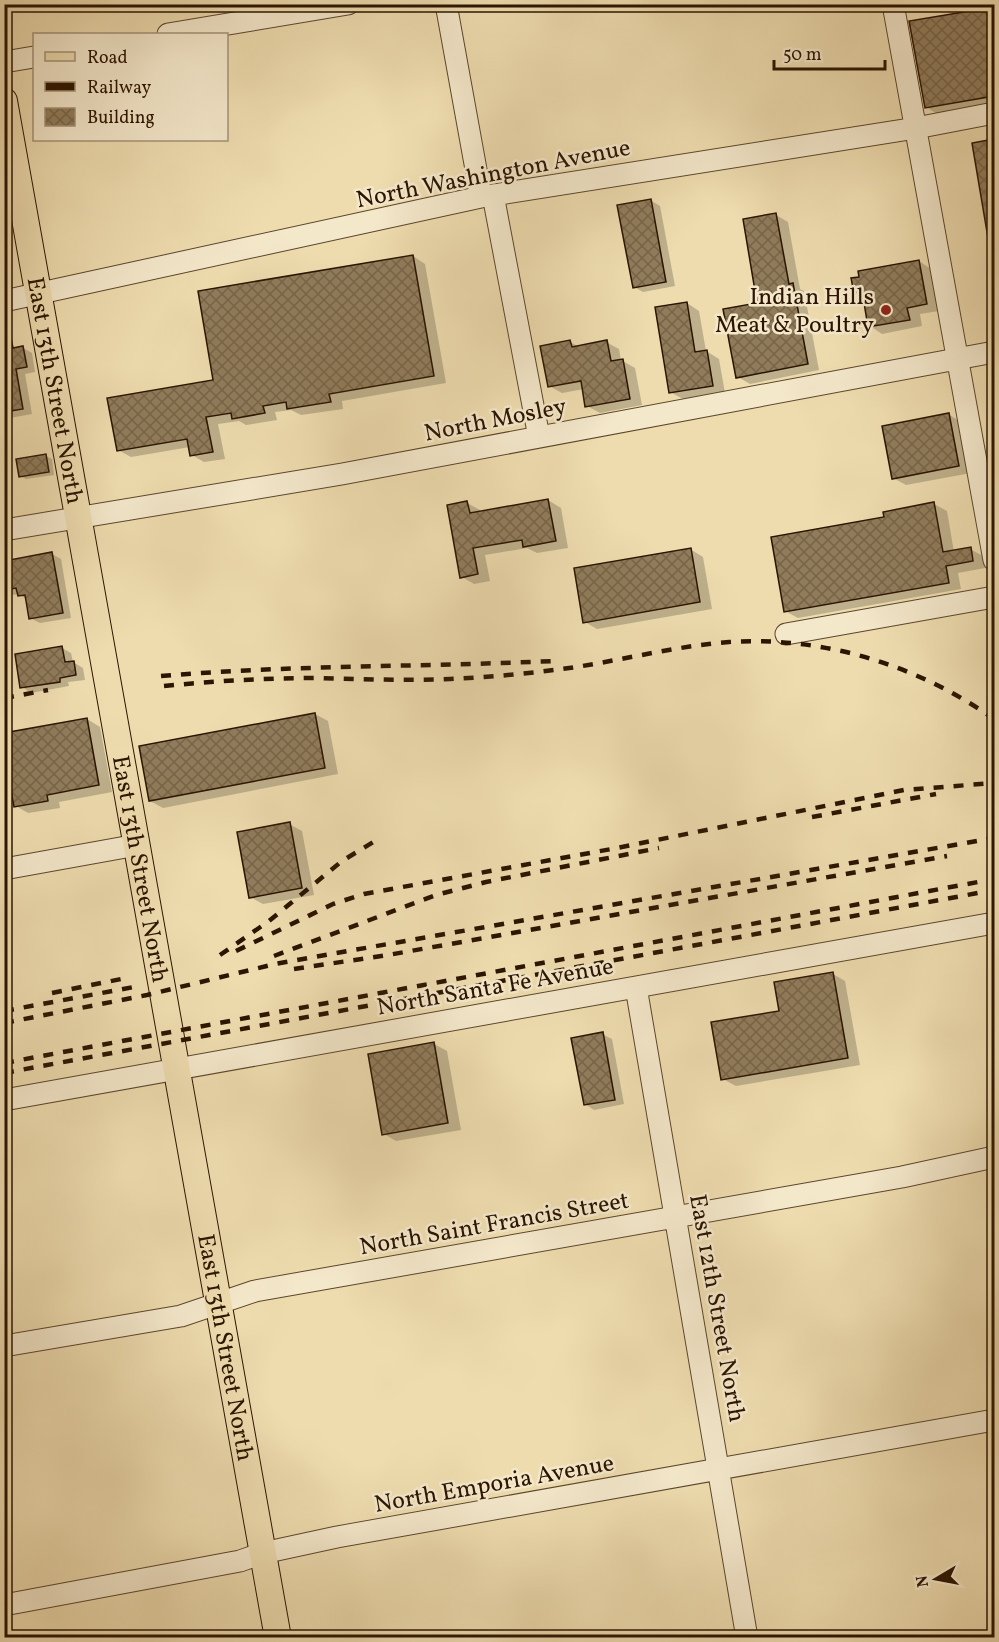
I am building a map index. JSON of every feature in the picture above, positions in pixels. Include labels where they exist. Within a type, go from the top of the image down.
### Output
[{"type":"main road","name":"East 13th Street North","points":[[4,101],[278,1638]]},
{"type":"street","points":[[174,33],[348,4]]},
{"type":"street","points":[[446,4],[540,437]]},
{"type":"street","points":[[893,4],[994,560]]},
{"type":"street","points":[[4,62],[33,57]]},
{"type":"street","name":"North Washington Avenue","points":[[4,301],[487,196],[916,128],[994,113]]},
{"type":"street","name":"North Mosley","points":[[4,530],[342,474],[994,352]]},
{"type":"street","points":[[786,634],[994,597]]},
{"type":"street","points":[[4,869],[137,845]]},
{"type":"street","name":"North Santa Fe Avenue","points":[[4,1100],[994,923]]},
{"type":"street","name":"East 12th Street North","points":[[636,987],[747,1638]]},
{"type":"street","name":"North Saint Francis Street","points":[[4,1346],[181,1316],[255,1291],[902,1178],[994,1157]]},
{"type":"street","name":"North Emporia Avenue","points":[[4,1605],[240,1560],[337,1537],[994,1420]]},
{"type":"building","points":[[994,7],[994,96],[925,108],[909,21]]},
{"type":"building","points":[[994,139],[994,238],[988,238],[972,143]]},
{"type":"building","points":[[651,199],[666,282],[633,288],[617,205]]},
{"type":"building","points":[[776,213],[789,284],[793,283],[808,364],[736,378],[723,309],[757,303],[743,219]]},
{"type":"building","points":[[413,255],[434,376],[329,394],[331,402],[287,409],[286,402],[263,406],[265,413],[232,419],[231,413],[206,417],[213,452],[190,456],[187,439],[117,451],[107,398],[213,380],[198,291]]},
{"type":"building","points":[[919,260],[927,304],[907,308],[910,320],[868,327],[862,291],[854,293],[851,278],[859,277],[858,271]]},
{"type":"building","points":[[687,302],[695,352],[707,350],[713,386],[669,393],[655,307]]},
{"type":"building","points":[[4,338],[11,338],[13,348],[23,346],[27,367],[16,369],[23,409],[4,412]]},
{"type":"building","points":[[570,340],[572,347],[607,340],[611,361],[623,359],[630,399],[585,407],[581,381],[548,387],[540,346]]},
{"type":"building","points":[[949,413],[959,466],[892,479],[882,426]]},
{"type":"building","points":[[46,454],[49,472],[19,477],[16,459]]},
{"type":"building","points":[[548,499],[556,541],[523,547],[522,540],[473,548],[478,574],[460,578],[447,505],[467,501],[470,513]]},
{"type":"building","points":[[934,502],[943,552],[971,547],[973,561],[946,566],[949,583],[784,612],[771,537],[884,517],[883,512]]},
{"type":"building","points":[[691,548],[700,602],[583,623],[574,568]]},
{"type":"building","points":[[52,552],[63,613],[29,619],[25,595],[18,596],[16,588],[4,590],[4,561]]},
{"type":"building","points":[[62,646],[65,662],[74,661],[76,675],[60,678],[60,682],[20,688],[15,654]]},
{"type":"building","points":[[315,713],[325,768],[149,801],[139,746]]},
{"type":"building","points":[[87,718],[99,785],[47,795],[48,801],[14,807],[4,753],[4,733]]},
{"type":"building","points":[[290,822],[302,888],[249,898],[237,832]]},
{"type":"building","points":[[833,972],[848,1058],[721,1080],[711,1022],[779,1011],[774,982]]},
{"type":"building","points":[[603,1032],[615,1100],[584,1105],[571,1038]]},
{"type":"building","points":[[434,1042],[448,1123],[382,1135],[368,1054]]},
{"type":"railway","points":[[164,686],[279,679],[417,680],[482,677],[576,667],[710,644],[765,641],[834,649],[901,669],[933,683],[994,719]]},
{"type":"railway","points":[[161,676],[259,670],[554,661]]},
{"type":"railway","points":[[4,698],[48,690]]},
{"type":"railway","points":[[236,951],[333,904],[364,894],[617,848],[904,790],[994,783]]},
{"type":"railway","points":[[812,817],[936,794]]},
{"type":"railway","points":[[4,1023],[147,995],[275,964],[994,838]]},
{"type":"railway","points":[[220,955],[269,921],[342,861],[375,841]]},
{"type":"railway","points":[[274,956],[436,895],[486,882],[659,848]]},
{"type":"railway","points":[[294,969],[388,955],[947,856]]},
{"type":"railway","points":[[4,1063],[994,879]]},
{"type":"railway","points":[[4,1073],[994,890]]},
{"type":"railway","points":[[52,993],[126,978]]},
{"type":"railway","points":[[4,1011],[134,987]]},
{"type":"place","name":"Indian Hills Meat & Poultry","points":[[886,310]]}]
